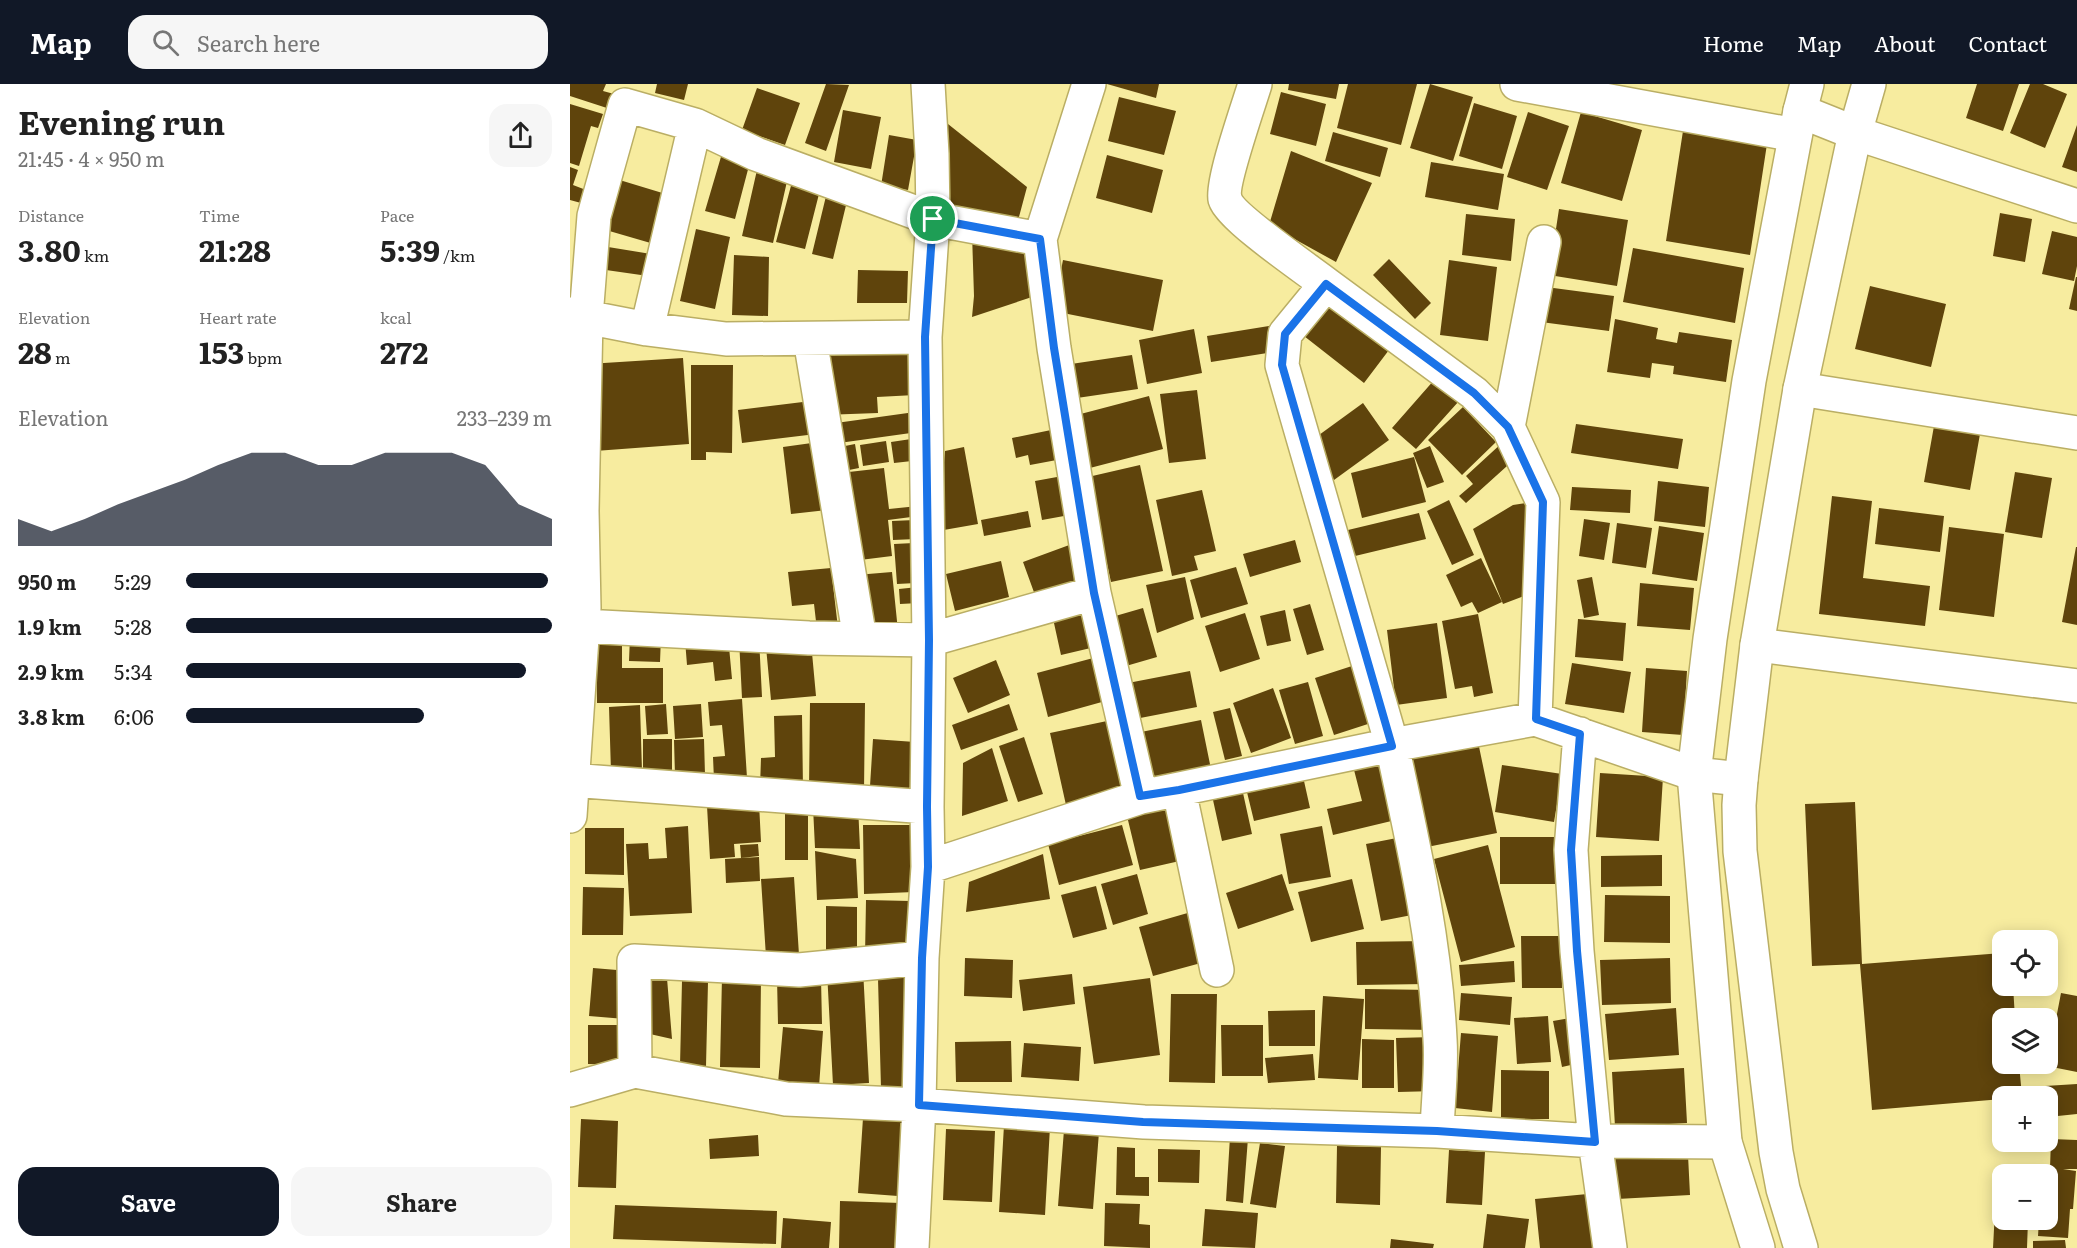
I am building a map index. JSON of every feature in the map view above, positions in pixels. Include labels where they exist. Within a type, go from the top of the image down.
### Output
[{"type":"main road","points":[[912,1248],[919,1105],[922,958],[928,867],[929,640],[925,337],[933,219],[928,84]]},
{"type":"main road","points":[[1089,84],[1040,239],[1054,348],[1094,593],[1140,796]]},
{"type":"main road","points":[[1255,84],[1226,181],[1225,200],[1237,216],[1474,393],[1508,427],[1543,502],[1536,719]]},
{"type":"main road","points":[[1517,84],[1801,110],[1855,133],[2077,206]]},
{"type":"main road","points":[[1802,1248],[1783,1189],[1771,1121],[1740,851],[1741,779],[1757,645],[1800,389],[1855,133],[1869,84]]},
{"type":"main road","points":[[570,816],[579,614],[576,511],[578,316],[594,216],[628,94],[756,154],[933,219],[1040,239]]},
{"type":"main road","points":[[1758,1248],[1725,1142],[1694,774],[1710,639],[1749,381],[1801,110]]},
{"type":"main road","points":[[647,329],[695,125]]},
{"type":"main road","points":[[1508,427],[1544,242]]},
{"type":"main road","points":[[1326,284],[1285,334],[1282,365],[1392,746],[1418,864],[1434,959],[1440,1041],[1437,1131]]},
{"type":"main road","points":[[578,316],[647,329],[726,339],[925,337]]},
{"type":"main road","points":[[810,339],[860,639]]},
{"type":"main road","points":[[1800,389],[2077,434]]},
{"type":"main road","points":[[579,614],[809,638],[929,640],[1094,593]]},
{"type":"main road","points":[[1757,645],[2077,686]]},
{"type":"main road","points":[[928,867],[1140,796],[1536,719],[1694,774],[1741,779]]},
{"type":"main road","points":[[1580,734],[1571,850],[1577,951],[1595,1142],[1610,1248]]},
{"type":"main road","points":[[572,780],[927,807]]},
{"type":"main road","points":[[1179,790],[1217,970]]},
{"type":"main road","points":[[635,1071],[634,961],[799,970],[922,958]]},
{"type":"main road","points":[[570,1090],[635,1071],[786,1099],[919,1105],[1143,1122],[1437,1131],[1595,1142],[1725,1142]]},
{"type":"building","points":[[570,84],[606,84],[603,91],[614,94],[610,109],[570,96]]},
{"type":"building","points":[[657,84],[688,84],[684,100],[655,93]]},
{"type":"building","points":[[826,84],[849,85],[826,151],[805,143]]},
{"type":"building","points":[[1107,84],[1159,84],[1156,98]]},
{"type":"building","points":[[1289,84],[1339,84],[1336,99],[1288,90]]},
{"type":"building","points":[[1348,84],[1417,84],[1401,145],[1337,128]]},
{"type":"building","points":[[1430,84],[1473,97],[1453,161],[1410,148]]},
{"type":"building","points":[[1977,84],[2019,84],[2003,131],[1966,118]]},
{"type":"building","points":[[2030,84],[2043,84],[2067,94],[2045,148],[2010,133]]},
{"type":"building","points":[[757,88],[800,103],[785,145],[742,130]]},
{"type":"building","points":[[1281,92],[1326,104],[1316,146],[1270,134]]},
{"type":"building","points":[[1119,97],[1176,111],[1164,155],[1108,141]]},
{"type":"building","points":[[1474,103],[1517,116],[1502,169],[1459,156]]},
{"type":"building","points":[[570,104],[603,114],[598,128],[591,126],[579,166],[570,163]]},
{"type":"building","points":[[843,110],[881,117],[871,169],[834,162]]},
{"type":"building","points":[[1528,112],[1569,126],[1547,190],[1507,177]]},
{"type":"building","points":[[1581,112],[1642,130],[1622,201],[1561,183]]},
{"type":"building","points":[[948,124],[1027,187],[1016,228],[947,206]]},
{"type":"building","points":[[2077,125],[2077,172],[2062,167]]},
{"type":"building","points":[[1683,131],[1767,144],[1750,255],[1666,241]]},
{"type":"building","points":[[1333,132],[1388,148],[1380,177],[1325,161]]},
{"type":"building","points":[[889,135],[917,140],[908,190],[881,186]]},
{"type":"building","points":[[723,150],[751,158],[735,219],[705,211]]},
{"type":"building","points":[[1291,151],[1372,183],[1336,262],[1269,225]]},
{"type":"building","points":[[1107,155],[1163,170],[1152,213],[1096,198]]},
{"type":"building","points":[[1431,162],[1504,174],[1498,210],[1425,197]]},
{"type":"building","points":[[570,167],[578,170],[573,185],[586,190],[581,203],[570,200]]},
{"type":"building","points":[[757,170],[788,177],[773,243],[742,236]]},
{"type":"building","points":[[613,178],[669,195],[654,244],[599,228]]},
{"type":"building","points":[[792,182],[820,190],[805,249],[776,242]]},
{"type":"building","points":[[827,192],[848,197],[833,259],[812,254]]},
{"type":"building","points":[[1559,209],[1628,220],[1617,286],[1549,275]]},
{"type":"building","points":[[2000,213],[2032,219],[2025,262],[1993,256]]},
{"type":"building","points":[[1466,214],[1515,219],[1511,261],[1462,255]]},
{"type":"building","points":[[696,229],[730,237],[715,309],[680,301]]},
{"type":"building","points":[[2052,231],[2077,237],[2077,266],[2074,281],[2042,274]]},
{"type":"building","points":[[972,233],[1035,246],[1035,296],[972,317],[974,296]]},
{"type":"building","points":[[602,246],[651,254],[648,276],[599,269]]},
{"type":"building","points":[[1633,248],[1744,268],[1735,323],[1623,302]]},
{"type":"building","points":[[734,255],[769,257],[768,316],[732,315]]},
{"type":"building","points":[[1389,259],[1431,303],[1415,319],[1373,275]]},
{"type":"building","points":[[1063,260],[1163,280],[1153,331],[1053,311]]},
{"type":"building","points":[[1449,260],[1497,267],[1488,341],[1440,335]]},
{"type":"building","points":[[858,270],[908,271],[907,303],[857,303]]},
{"type":"building","points":[[2077,277],[2077,311],[2069,309]]},
{"type":"building","points":[[1870,286],[1946,304],[1931,367],[1855,349]]},
{"type":"building","points":[[1546,287],[1614,296],[1609,331],[1541,322]]},
{"type":"building","points":[[1332,300],[1392,346],[1364,383],[1304,336]]},
{"type":"building","points":[[1615,319],[1658,328],[1656,339],[1677,343],[1679,332],[1732,340],[1726,382],[1673,374],[1674,366],[1652,363],[1650,378],[1607,372]]},
{"type":"building","points":[[1275,325],[1279,351],[1211,362],[1207,336]]},
{"type":"building","points":[[1194,329],[1202,373],[1147,384],[1139,340]]},
{"type":"building","points":[[912,341],[915,395],[877,397],[878,413],[823,415],[819,345]]},
{"type":"building","points":[[1132,355],[1138,389],[1077,398],[1071,364]]},
{"type":"building","points":[[683,358],[689,444],[595,451],[588,364]]},
{"type":"building","points":[[691,365],[733,365],[732,453],[706,452],[706,460],[691,460]]},
{"type":"building","points":[[1435,379],[1459,401],[1416,449],[1392,428]]},
{"type":"building","points":[[1197,390],[1206,459],[1169,463],[1160,394]]},
{"type":"building","points":[[1149,396],[1163,449],[1086,469],[1073,416]]},
{"type":"building","points":[[811,401],[816,434],[742,443],[738,410]]},
{"type":"building","points":[[1363,403],[1389,440],[1334,480],[1308,443]]},
{"type":"building","points":[[1463,407],[1496,442],[1462,475],[1428,440]]},
{"type":"building","points":[[915,412],[918,432],[839,443],[836,423]]},
{"type":"building","points":[[1576,424],[1683,439],[1678,469],[1571,453]]},
{"type":"building","points":[[1934,426],[1980,434],[1970,490],[1924,482]]},
{"type":"building","points":[[1056,429],[1062,459],[1030,465],[1028,455],[1016,458],[1012,438]]},
{"type":"building","points":[[918,438],[921,460],[894,463],[891,442]]},
{"type":"building","points":[[886,441],[889,462],[863,466],[860,445]]},
{"type":"building","points":[[819,442],[827,510],[791,514],[783,447]]},
{"type":"building","points":[[1503,442],[1517,457],[1466,503],[1459,496],[1473,484],[1466,476]]},
{"type":"building","points":[[855,444],[859,468],[839,472],[835,448]]},
{"type":"building","points":[[1430,446],[1444,482],[1427,488],[1413,453]]},
{"type":"building","points":[[964,447],[978,524],[938,531],[945,451]]},
{"type":"building","points":[[1414,457],[1426,502],[1362,518],[1351,473]]},
{"type":"building","points":[[1140,465],[1163,571],[1111,582],[1088,477]]},
{"type":"building","points":[[884,468],[889,509],[918,506],[919,516],[888,520],[892,556],[852,561],[840,473]]},
{"type":"building","points":[[2015,472],[2052,478],[2042,538],[2005,532]]},
{"type":"building","points":[[1068,475],[1075,514],[1042,520],[1035,481]]},
{"type":"building","points":[[1658,481],[1709,487],[1705,527],[1654,521]]},
{"type":"building","points":[[1572,487],[1631,490],[1630,513],[1570,510]]},
{"type":"building","points":[[1202,490],[1216,551],[1194,556],[1198,570],[1172,576],[1156,500]]},
{"type":"building","points":[[1832,496],[1872,501],[1863,578],[1930,586],[1925,626],[1819,614]]},
{"type":"building","points":[[1449,500],[1474,555],[1452,565],[1427,511]]},
{"type":"building","points":[[1526,503],[1529,594],[1503,604],[1473,529],[1513,505]]},
{"type":"building","points":[[1879,508],[1944,516],[1940,552],[1875,544]]},
{"type":"building","points":[[1028,511],[1031,527],[984,536],[981,520]]},
{"type":"building","points":[[1419,513],[1426,539],[1355,556],[1348,530]]},
{"type":"building","points":[[1584,519],[1610,523],[1604,560],[1579,556]]},
{"type":"building","points":[[915,520],[916,539],[893,540],[892,521]]},
{"type":"building","points":[[1617,523],[1652,528],[1646,568],[1612,563]]},
{"type":"building","points":[[1659,526],[1704,533],[1697,581],[1652,574]]},
{"type":"building","points":[[1949,527],[2004,534],[1994,617],[1939,610]]},
{"type":"building","points":[[1295,540],[1301,562],[1250,577],[1243,554]]},
{"type":"building","points":[[914,543],[916,583],[897,584],[894,544]]},
{"type":"building","points":[[1072,544],[1084,577],[1035,595],[1023,562]]},
{"type":"building","points":[[2077,547],[2077,625],[2062,622]]},
{"type":"building","points":[[1481,558],[1502,602],[1478,613],[1472,602],[1461,607],[1446,575]]},
{"type":"building","points":[[1001,561],[1009,597],[955,611],[946,574]]},
{"type":"building","points":[[1236,567],[1248,604],[1201,618],[1190,580]]},
{"type":"building","points":[[831,568],[838,628],[817,630],[814,604],[792,606],[788,572]]},
{"type":"building","points":[[892,572],[898,631],[862,635],[856,575]]},
{"type":"building","points":[[1185,577],[1194,619],[1157,633],[1146,585]]},
{"type":"building","points":[[1592,577],[1599,615],[1584,618],[1577,580]]},
{"type":"building","points":[[1640,583],[1694,588],[1690,630],[1637,626]]},
{"type":"building","points":[[918,587],[919,603],[900,604],[899,589]]},
{"type":"building","points":[[1310,604],[1324,650],[1307,655],[1293,609]]},
{"type":"building","points":[[1086,607],[1095,647],[1061,655],[1052,614]]},
{"type":"building","points":[[1143,608],[1157,657],[1119,668],[1105,619]]},
{"type":"building","points":[[1285,610],[1291,641],[1267,646],[1260,616]]},
{"type":"building","points":[[1245,613],[1260,659],[1220,672],[1205,626]]},
{"type":"building","points":[[1478,614],[1493,693],[1474,697],[1472,686],[1455,689],[1442,621]]},
{"type":"building","points":[[1578,619],[1626,623],[1623,661],[1575,657]]},
{"type":"building","points":[[1437,623],[1447,698],[1396,705],[1387,630]]},
{"type":"building","points":[[622,636],[622,668],[663,668],[663,703],[597,703],[596,637]]},
{"type":"building","points":[[630,636],[661,637],[660,662],[629,661]]},
{"type":"building","points":[[728,636],[732,679],[715,681],[713,662],[687,665],[685,640]]},
{"type":"building","points":[[759,638],[762,697],[742,698],[739,639]]},
{"type":"building","points":[[811,642],[816,696],[771,700],[766,647]]},
{"type":"building","points":[[1097,657],[1109,700],[1048,717],[1037,673]]},
{"type":"building","points":[[996,660],[1010,695],[968,713],[953,678]]},
{"type":"building","points":[[1572,663],[1631,672],[1624,713],[1565,704]]},
{"type":"building","points":[[1352,666],[1371,723],[1334,735],[1315,678]]},
{"type":"building","points":[[1646,668],[1687,671],[1683,735],[1642,732]]},
{"type":"building","points":[[1190,671],[1197,707],[1135,719],[1128,683]]},
{"type":"building","points":[[1308,682],[1323,736],[1295,744],[1279,690]]},
{"type":"building","points":[[1273,688],[1291,738],[1251,753],[1233,703]]},
{"type":"building","points":[[742,699],[747,778],[714,780],[713,757],[725,756],[722,725],[710,726],[708,702]]},
{"type":"building","points":[[810,703],[865,703],[864,791],[809,790]]},
{"type":"building","points":[[666,704],[668,734],[647,735],[645,706]]},
{"type":"building","points":[[701,704],[703,737],[675,739],[673,706]]},
{"type":"building","points":[[1009,704],[1018,730],[961,750],[952,725]]},
{"type":"building","points":[[640,705],[642,771],[611,772],[609,707]]},
{"type":"building","points":[[1230,708],[1242,756],[1225,760],[1213,712]]},
{"type":"building","points":[[802,715],[803,789],[760,787],[761,758],[775,757],[774,716]]},
{"type":"building","points":[[1201,720],[1212,774],[1142,789],[1131,734]]},
{"type":"building","points":[[1107,721],[1122,792],[1066,805],[1050,733]]},
{"type":"building","points":[[1024,737],[1043,794],[1018,802],[999,746]]},
{"type":"building","points":[[1477,737],[1497,833],[1427,847],[1407,752]]},
{"type":"building","points":[[643,739],[672,739],[672,774],[643,774]]},
{"type":"building","points":[[704,739],[705,775],[675,776],[674,740]]},
{"type":"building","points":[[873,739],[915,742],[912,789],[870,786]]},
{"type":"building","points":[[992,748],[1008,801],[962,816],[963,763]]},
{"type":"building","points":[[1389,757],[1404,818],[1333,835],[1327,809],[1362,801],[1353,766]]},
{"type":"building","points":[[1502,765],[1562,774],[1554,822],[1495,812]]},
{"type":"building","points":[[1302,772],[1310,808],[1254,821],[1245,784]]},
{"type":"building","points":[[1600,773],[1663,777],[1659,841],[1596,837]]},
{"type":"building","points":[[1243,793],[1252,834],[1222,841],[1213,800]]},
{"type":"building","points":[[1855,802],[1862,964],[1992,954],[1992,996],[2014,996],[2014,1008],[1992,1008],[1992,1074],[2020,1074],[2021,1086],[1992,1086],[1992,1100],[1872,1110],[1860,964],[1812,966],[1805,804]]},
{"type":"building","points":[[759,803],[761,842],[734,844],[735,857],[710,859],[707,806]]},
{"type":"building","points":[[785,805],[808,805],[808,860],[785,860]]},
{"type":"building","points":[[858,805],[860,849],[815,848],[813,807]]},
{"type":"building","points":[[1172,806],[1184,860],[1140,870],[1127,816]]},
{"type":"building","points":[[863,825],[913,825],[914,892],[864,894]]},
{"type":"building","points":[[1122,825],[1133,865],[1059,885],[1048,844]]},
{"type":"building","points":[[688,826],[692,913],[630,916],[626,844],[648,843],[649,859],[667,858],[665,828]]},
{"type":"building","points":[[1322,826],[1331,877],[1289,884],[1280,834]]},
{"type":"building","points":[[585,828],[624,828],[624,875],[585,874]]},
{"type":"building","points":[[1402,837],[1417,914],[1381,921],[1366,844]]},
{"type":"building","points":[[1500,837],[1556,837],[1556,884],[1500,884]]},
{"type":"building","points":[[758,844],[759,856],[741,858],[740,845]]},
{"type":"building","points":[[1488,845],[1515,947],[1461,962],[1434,859]]},
{"type":"building","points":[[815,851],[856,859],[858,898],[817,900]]},
{"type":"building","points":[[1043,854],[1050,899],[966,912],[969,882]]},
{"type":"building","points":[[1662,855],[1662,886],[1601,887],[1601,856]]},
{"type":"building","points":[[759,857],[760,881],[726,883],[725,859]]},
{"type":"building","points":[[1137,874],[1148,914],[1113,925],[1101,884]]},
{"type":"building","points":[[1282,874],[1294,910],[1238,929],[1226,893]]},
{"type":"building","points":[[794,877],[799,955],[766,957],[761,879]]},
{"type":"building","points":[[1352,879],[1364,929],[1311,942],[1298,892]]},
{"type":"building","points":[[1096,886],[1107,929],[1073,938],[1061,895]]},
{"type":"building","points":[[583,887],[624,888],[623,935],[582,935]]},
{"type":"building","points":[[1605,895],[1670,896],[1670,943],[1604,942]]},
{"type":"building","points":[[866,900],[910,901],[909,957],[865,956]]},
{"type":"building","points":[[826,906],[857,907],[857,959],[826,959]]},
{"type":"building","points":[[1198,910],[1212,960],[1153,976],[1139,927]]},
{"type":"building","points":[[1521,936],[1561,936],[1562,988],[1522,988]]},
{"type":"building","points":[[1426,941],[1427,984],[1357,985],[1356,942]]},
{"type":"building","points":[[965,958],[1013,960],[1012,998],[964,996]]},
{"type":"building","points":[[1670,958],[1671,1003],[1602,1005],[1600,960]]},
{"type":"building","points":[[1514,961],[1515,982],[1461,986],[1459,965]]},
{"type":"building","points":[[666,966],[672,1039],[641,1032],[638,969]]},
{"type":"building","points":[[593,968],[629,971],[625,1019],[589,1016]]},
{"type":"building","points":[[863,969],[869,1083],[833,1085],[827,971]]},
{"type":"building","points":[[913,972],[903,1090],[881,1088],[878,979]]},
{"type":"building","points":[[1072,974],[1075,1004],[1023,1011],[1019,980]]},
{"type":"building","points":[[722,977],[761,978],[760,1068],[720,1067]]},
{"type":"building","points":[[777,978],[821,978],[822,1024],[778,1024]]},
{"type":"building","points":[[1150,978],[1160,1055],[1094,1064],[1083,987]]},
{"type":"building","points":[[682,981],[708,982],[706,1066],[680,1066]]},
{"type":"building","points":[[1365,989],[1433,990],[1435,1030],[1365,1029]]},
{"type":"building","points":[[1461,993],[1512,997],[1510,1025],[1459,1020]]},
{"type":"building","points":[[2061,993],[2077,996],[2077,1072],[2058,1068],[2058,1009]]},
{"type":"building","points":[[1171,994],[1217,994],[1215,1083],[1169,1082]]},
{"type":"building","points":[[1323,996],[1364,999],[1358,1080],[1318,1078]]},
{"type":"building","points":[[1676,1008],[1679,1055],[1609,1060],[1605,1014]]},
{"type":"building","points":[[1315,1010],[1315,1046],[1269,1046],[1268,1011]]},
{"type":"building","points":[[1548,1016],[1551,1062],[1517,1064],[1514,1018]]},
{"type":"building","points":[[1576,1017],[1584,1062],[1562,1067],[1553,1021]]},
{"type":"building","points":[[588,1025],[623,1025],[623,1065],[588,1064]]},
{"type":"building","points":[[1221,1025],[1263,1025],[1263,1076],[1222,1076]]},
{"type":"building","points":[[783,1027],[823,1031],[819,1087],[778,1083]]},
{"type":"building","points":[[1461,1033],[1498,1036],[1492,1112],[1455,1108]]},
{"type":"building","points":[[1434,1037],[1437,1091],[1398,1092],[1396,1038]]},
{"type":"building","points":[[1362,1039],[1394,1040],[1394,1088],[1362,1088]]},
{"type":"building","points":[[1011,1041],[1012,1082],[956,1082],[955,1042]]},
{"type":"building","points":[[1024,1043],[1081,1047],[1079,1081],[1021,1077]]},
{"type":"building","points":[[1313,1054],[1315,1080],[1268,1083],[1265,1058]]},
{"type":"building","points":[[1684,1068],[1687,1123],[1615,1127],[1612,1072]]},
{"type":"building","points":[[1501,1070],[1549,1071],[1549,1119],[1501,1119]]},
{"type":"building","points":[[2077,1084],[2077,1114],[2058,1116],[2058,1086],[2045,1086]]},
{"type":"building","points":[[863,1118],[903,1120],[898,1196],[858,1193]]},
{"type":"building","points":[[581,1119],[618,1121],[616,1188],[578,1187]]},
{"type":"building","points":[[1004,1125],[1050,1127],[1045,1215],[999,1212]]},
{"type":"building","points":[[946,1129],[995,1131],[992,1202],[943,1200]]},
{"type":"building","points":[[1064,1130],[1099,1132],[1093,1209],[1058,1206]]},
{"type":"building","points":[[758,1135],[759,1156],[710,1159],[709,1139]]},
{"type":"building","points":[[1230,1137],[1248,1138],[1243,1203],[1226,1201]]},
{"type":"building","points":[[2058,1139],[2077,1140],[2077,1169],[2063,1169],[2076,1171],[2068,1238],[2038,1236],[2038,1230],[2058,1230],[2058,1164],[2050,1164],[2051,1152],[2058,1152]]},
{"type":"building","points":[[1260,1143],[1285,1146],[1276,1208],[1250,1204]]},
{"type":"building","points":[[1337,1146],[1381,1147],[1380,1205],[1336,1203]]},
{"type":"building","points":[[1117,1147],[1135,1148],[1135,1177],[1149,1177],[1149,1196],[1116,1195]]},
{"type":"building","points":[[1158,1149],[1200,1150],[1199,1183],[1158,1182]]},
{"type":"building","points":[[1449,1150],[1485,1152],[1482,1205],[1446,1203]]},
{"type":"building","points":[[1688,1155],[1690,1195],[1617,1199],[1614,1159]]},
{"type":"building","points":[[1598,1193],[1603,1248],[1540,1248],[1535,1199]]},
{"type":"building","points":[[840,1201],[901,1203],[900,1248],[839,1248]]},
{"type":"building","points":[[1105,1203],[1140,1204],[1139,1224],[1150,1225],[1150,1248],[1104,1246]]},
{"type":"building","points":[[615,1205],[777,1211],[776,1244],[613,1239]]},
{"type":"building","points":[[1205,1209],[1258,1213],[1255,1248],[1202,1246]]},
{"type":"building","points":[[1487,1214],[1529,1219],[1525,1248],[1483,1248]]},
{"type":"building","points":[[783,1218],[831,1222],[829,1248],[781,1248]]},
{"type":"building","points":[[1994,1230],[2028,1230],[2027,1248],[1993,1248]]},
{"type":"building","points":[[1391,1239],[1434,1244],[1433,1248],[1390,1248]]},
{"type":"building","points":[[2065,1240],[2066,1248],[2033,1248],[2033,1241]]},
{"type":"route","points":[[933,219],[1040,239],[1054,348],[1094,593],[1140,796],[1392,746],[1282,365],[1285,334],[1326,284],[1474,393],[1508,427],[1543,502],[1536,719],[1580,734],[1571,850],[1577,951],[1595,1142],[1437,1131],[1143,1122],[919,1105],[922,958],[928,867],[929,640],[925,337],[933,219]]}]
